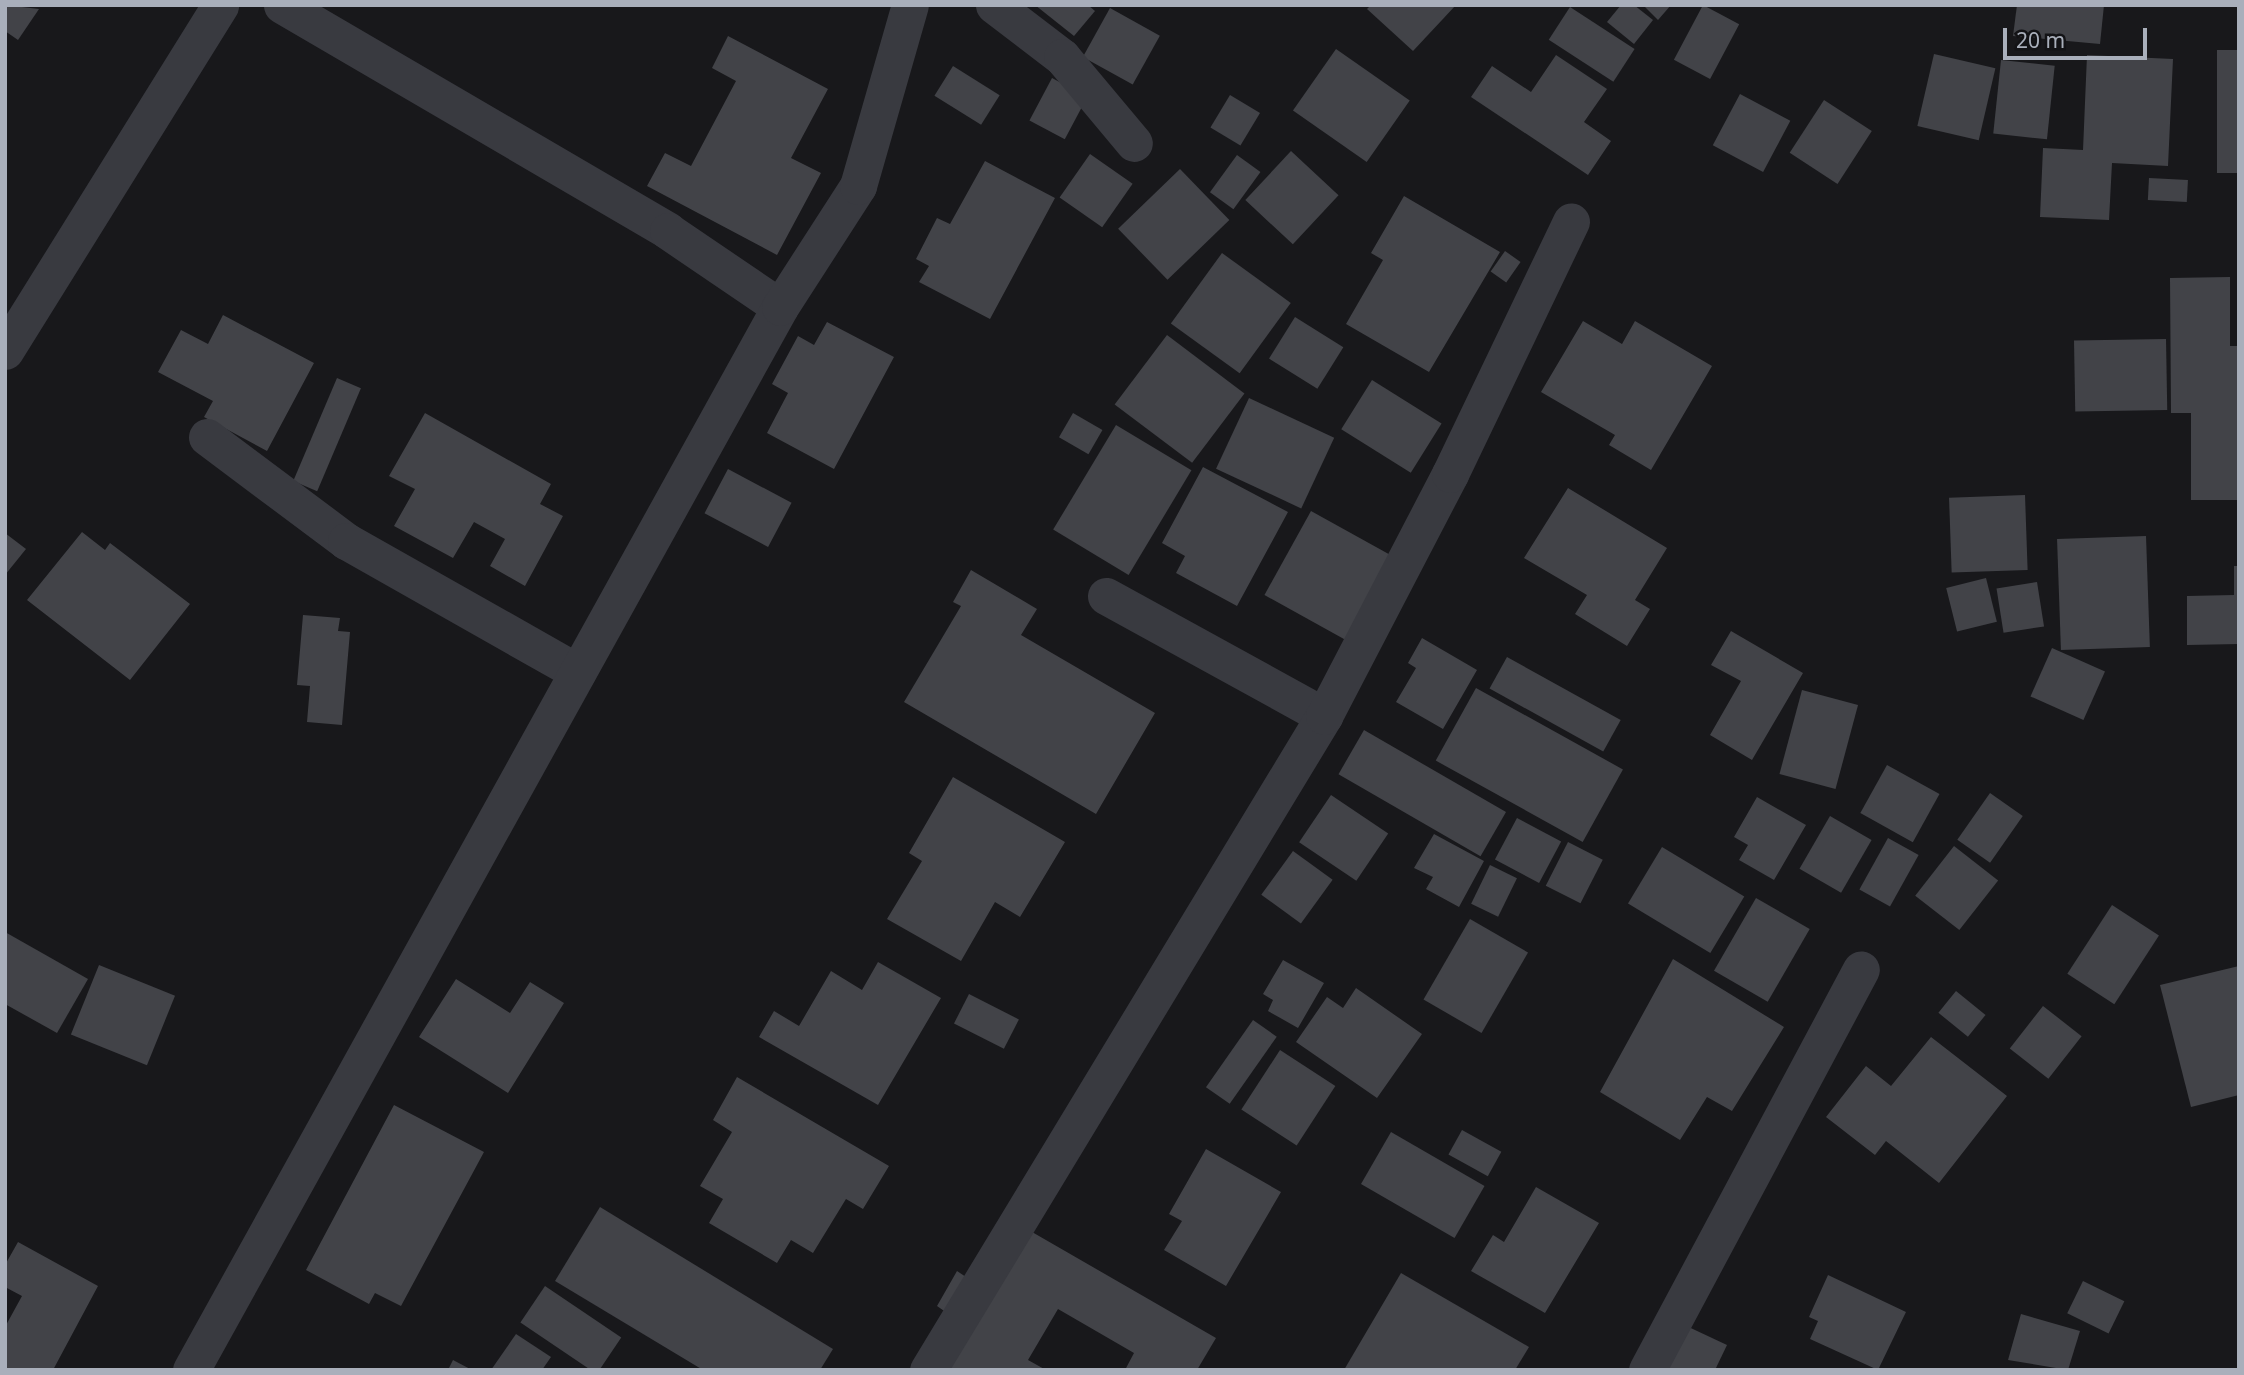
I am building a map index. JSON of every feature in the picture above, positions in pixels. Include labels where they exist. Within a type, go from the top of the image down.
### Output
[{"type":"street","points":[[5,351],[220,5]]},
{"type":"street","points":[[282,5],[668,231],[779,307]]},
{"type":"street","points":[[191,1370],[779,307],[858,186],[911,5]]},
{"type":"street","points":[[994,5],[1062,57],[1135,143]]},
{"type":"street","points":[[928,1370],[1324,716],[1450,474],[1571,221]]},
{"type":"street","points":[[207,437],[346,541],[578,672]]},
{"type":"street","points":[[1106,596],[1324,716]]},
{"type":"street","points":[[1647,1370],[1861,970]]},
{"type":"building","points":[[5,5],[39,9],[18,40],[5,31]]},
{"type":"building","points":[[1035,5],[1088,5],[1095,11],[1074,36]]},
{"type":"building","points":[[1371,5],[1456,5],[1413,51],[1367,9]]},
{"type":"building","points":[[1621,5],[1634,5],[1653,20],[1634,44],[1607,22]]},
{"type":"building","points":[[1643,5],[1671,5],[1658,20]]},
{"type":"building","points":[[1703,5],[1739,24],[1710,79],[1674,60]]},
{"type":"building","points":[[2017,5],[2104,5],[2100,44],[2013,36]]},
{"type":"building","points":[[1570,7],[1635,49],[1613,82],[1549,40]]},
{"type":"building","points":[[1110,8],[1160,36],[1133,85],[1083,57]]},
{"type":"building","points":[[728,36],[828,89],[791,158],[821,173],[777,255],[647,186],[665,153],[691,166],[736,81],[712,68]]},
{"type":"building","points":[[1336,49],[1410,101],[1367,162],[1293,110]]},
{"type":"building","points":[[2217,50],[2239,50],[2239,173],[2217,173]]},
{"type":"building","points":[[1934,54],[1995,68],[1979,140],[1917,126]]},
{"type":"building","points":[[1556,55],[1607,89],[1584,122],[1611,141],[1588,175],[1471,97],[1492,66],[1531,92]]},
{"type":"building","points":[[2087,55],[2173,59],[2168,166],[2112,163],[2109,220],[2040,217],[2043,148],[2083,150]]},
{"type":"building","points":[[2001,60],[2055,66],[2047,139],[1993,134]]},
{"type":"building","points":[[953,66],[1000,95],[981,125],[934,96]]},
{"type":"building","points":[[1052,78],[1087,97],[1065,139],[1029,120]]},
{"type":"building","points":[[1740,94],[1790,121],[1763,172],[1713,145]]},
{"type":"building","points":[[1230,95],[1260,113],[1240,146],[1210,128]]},
{"type":"building","points":[[1824,100],[1872,131],[1837,184],[1790,153]]},
{"type":"building","points":[[1291,151],[1339,195],[1293,244],[1245,200]]},
{"type":"building","points":[[1090,154],[1133,184],[1102,227],[1060,197]]},
{"type":"building","points":[[1237,155],[1260,172],[1233,209],[1210,192]]},
{"type":"building","points":[[985,161],[1055,198],[990,319],[919,282],[929,266],[916,259],[937,218],[950,224]]},
{"type":"building","points":[[1180,169],[1229,220],[1167,280],[1118,229]]},
{"type":"building","points":[[2149,178],[2188,180],[2187,202],[2148,200]]},
{"type":"building","points":[[1404,196],[1500,252],[1429,372],[1346,324],[1383,260],[1371,253]]},
{"type":"building","points":[[1505,251],[1521,262],[1506,282],[1491,271]]},
{"type":"building","points":[[1222,253],[1291,303],[1240,373],[1171,323]]},
{"type":"building","points":[[2230,277],[2230,346],[2239,346],[2239,500],[2191,500],[2191,413],[2171,413],[2170,278]]},
{"type":"building","points":[[223,315],[314,363],[267,451],[204,417],[213,401],[158,372],[181,330],[208,344]]},
{"type":"building","points":[[1295,317],[1343,347],[1317,389],[1269,359]]},
{"type":"building","points":[[1583,321],[1622,344],[1635,321],[1712,366],[1651,470],[1609,445],[1615,435],[1541,392]]},
{"type":"building","points":[[827,322],[894,357],[834,469],[767,433],[788,393],[772,384],[798,336],[814,345]]},
{"type":"building","points":[[1167,335],[1244,393],[1192,463],[1115,404]]},
{"type":"building","points":[[2166,339],[2167,410],[2075,412],[2074,341]]},
{"type":"building","points":[[337,378],[361,388],[317,491],[293,481]]},
{"type":"building","points":[[1372,380],[1442,423],[1411,473],[1341,429]]},
{"type":"building","points":[[1249,398],[1334,438],[1301,508],[1216,469]]},
{"type":"building","points":[[425,413],[551,484],[540,504],[563,516],[525,586],[490,566],[505,539],[474,522],[453,558],[394,526],[415,489],[389,476]]},
{"type":"building","points":[[1073,413],[1102,430],[1088,454],[1059,437]]},
{"type":"building","points":[[1116,425],[1191,470],[1129,575],[1053,530]]},
{"type":"building","points":[[1203,467],[1288,512],[1237,606],[1176,573],[1185,556],[1162,543]]},
{"type":"building","points":[[728,469],[792,503],[768,547],[705,513]]},
{"type":"building","points":[[1568,488],[1667,548],[1635,600],[1650,609],[1627,646],[1575,614],[1587,595],[1524,558]]},
{"type":"building","points":[[2025,495],[2028,570],[1952,573],[1949,498]]},
{"type":"building","points":[[1311,511],[1395,558],[1348,642],[1264,595]]},
{"type":"building","points":[[82,532],[105,550],[110,543],[190,604],[130,680],[27,600]]},
{"type":"building","points":[[5,533],[26,549],[5,575]]},
{"type":"building","points":[[2146,536],[2150,647],[2061,650],[2057,539]]},
{"type":"building","points":[[2234,566],[2239,566],[2239,644],[2187,645],[2187,596],[2234,595]]},
{"type":"building","points":[[971,570],[1037,609],[1021,635],[1155,713],[1096,814],[904,702],[961,606],[953,602]]},
{"type":"building","points":[[1986,578],[1997,622],[1957,632],[1946,588]]},
{"type":"building","points":[[2037,582],[2044,626],[2004,633],[1997,588]]},
{"type":"building","points":[[303,615],[340,618],[338,631],[350,632],[342,725],[307,722],[310,686],[297,685]]},
{"type":"building","points":[[1731,631],[1803,673],[1752,760],[1710,735],[1741,681],[1711,665]]},
{"type":"building","points":[[1422,638],[1477,670],[1443,729],[1396,702],[1416,668],[1408,663]]},
{"type":"building","points":[[2052,648],[2105,672],[2083,720],[2030,696]]},
{"type":"building","points":[[1507,657],[1621,720],[1603,752],[1490,688]]},
{"type":"building","points":[[1476,688],[1623,769],[1583,842],[1436,761]]},
{"type":"building","points":[[1802,690],[1858,705],[1836,789],[1779,774]]},
{"type":"building","points":[[1364,730],[1506,812],[1481,856],[1338,774]]},
{"type":"building","points":[[1887,765],[1939,794],[1913,842],[1860,813]]},
{"type":"building","points":[[953,777],[1065,842],[1020,917],[995,902],[961,961],[887,919],[922,861],[909,853]]},
{"type":"building","points":[[1990,793],[2023,816],[1990,863],[1957,840]]},
{"type":"building","points":[[1331,795],[1388,834],[1356,881],[1299,842]]},
{"type":"building","points":[[1757,797],[1806,825],[1774,880],[1739,860],[1748,845],[1734,837]]},
{"type":"building","points":[[1830,816],[1872,840],[1841,893],[1800,869]]},
{"type":"building","points":[[1517,818],[1561,841],[1539,883],[1495,859]]},
{"type":"building","points":[[1434,834],[1484,861],[1459,907],[1426,889],[1433,877],[1414,868]]},
{"type":"building","points":[[1888,838],[1919,855],[1890,907],[1859,890]]},
{"type":"building","points":[[1568,842],[1603,860],[1581,903],[1546,886]]},
{"type":"building","points":[[1954,846],[1998,880],[1959,930],[1915,896]]},
{"type":"building","points":[[1662,847],[1744,896],[1710,953],[1628,904]]},
{"type":"building","points":[[1293,851],[1333,880],[1301,923],[1261,895]]},
{"type":"building","points":[[1490,865],[1517,878],[1498,917],[1471,904]]},
{"type":"building","points":[[1756,898],[1810,929],[1768,1002],[1714,971]]},
{"type":"building","points":[[2112,905],[2159,935],[2114,1004],[2067,974]]},
{"type":"building","points":[[1470,919],[1528,952],[1482,1033],[1424,1000]]},
{"type":"building","points":[[5,932],[88,979],[57,1033],[5,1004]]},
{"type":"building","points":[[1673,959],[1784,1027],[1732,1111],[1707,1097],[1680,1140],[1600,1092]]},
{"type":"building","points":[[1283,960],[1324,983],[1298,1028],[1268,1011],[1273,1000],[1263,994]]},
{"type":"building","points":[[878,962],[941,998],[878,1105],[759,1037],[774,1011],[799,1026],[831,971],[862,990]]},
{"type":"building","points":[[99,965],[175,996],[147,1065],[71,1035]]},
{"type":"building","points":[[2239,966],[2239,1095],[2191,1107],[2160,985]]},
{"type":"building","points":[[456,979],[510,1013],[530,982],[564,1003],[508,1093],[419,1037]]},
{"type":"building","points":[[1356,988],[1422,1034],[1377,1098],[1296,1042],[1327,997],[1343,1008]]},
{"type":"building","points":[[1956,991],[1986,1015],[1968,1037],[1938,1013]]},
{"type":"building","points":[[969,994],[1019,1019],[1004,1049],[954,1023]]},
{"type":"building","points":[[2043,1006],[2082,1036],[2048,1079],[2010,1049]]},
{"type":"building","points":[[1253,1020],[1277,1037],[1230,1104],[1206,1087]]},
{"type":"building","points":[[1931,1037],[2007,1096],[1939,1183],[1886,1141],[1875,1155],[1826,1117],[1866,1066],[1891,1086]]},
{"type":"building","points":[[1280,1050],[1335,1086],[1297,1145],[1241,1110]]},
{"type":"building","points":[[737,1077],[889,1166],[863,1209],[846,1199],[813,1253],[791,1240],[777,1263],[709,1223],[723,1199],[700,1186],[732,1132],[713,1120]]},
{"type":"building","points":[[394,1105],[484,1152],[401,1306],[375,1293],[369,1304],[306,1270]]},
{"type":"building","points":[[1462,1130],[1501,1152],[1488,1176],[1448,1154]]},
{"type":"building","points":[[1391,1132],[1485,1186],[1455,1238],[1361,1184]]},
{"type":"building","points":[[1206,1149],[1281,1192],[1226,1286],[1164,1250],[1182,1221],[1169,1214]]},
{"type":"building","points":[[1536,1187],[1599,1223],[1545,1313],[1471,1271],[1493,1235],[1504,1242]]},
{"type":"building","points":[[600,1207],[833,1349],[820,1370],[703,1370],[555,1281]]},
{"type":"building","points":[[1006,1217],[1216,1338],[1197,1370],[1125,1370],[1134,1353],[1058,1309],[1028,1360],[1046,1370],[941,1370],[947,1313],[937,1306],[957,1271],[969,1279]]},
{"type":"building","points":[[18,1242],[98,1286],[53,1370],[5,1370],[5,1327],[22,1296],[5,1287],[5,1265]]},
{"type":"building","points":[[1401,1273],[1529,1347],[1515,1370],[1344,1370]]},
{"type":"building","points":[[1828,1275],[1906,1312],[1878,1370],[1810,1339],[1818,1321],[1809,1317]]},
{"type":"building","points":[[2083,1281],[2124,1301],[2109,1334],[2067,1313]]},
{"type":"building","points":[[545,1286],[621,1337],[599,1370],[591,1370],[520,1322]]},
{"type":"building","points":[[2021,1314],[2080,1331],[2068,1370],[2008,1360]]},
{"type":"building","points":[[1663,1315],[1727,1345],[1715,1370],[1638,1370]]},
{"type":"building","points":[[516,1334],[551,1357],[542,1370],[491,1370]]},
{"type":"building","points":[[453,1360],[472,1370],[448,1370]]}]
